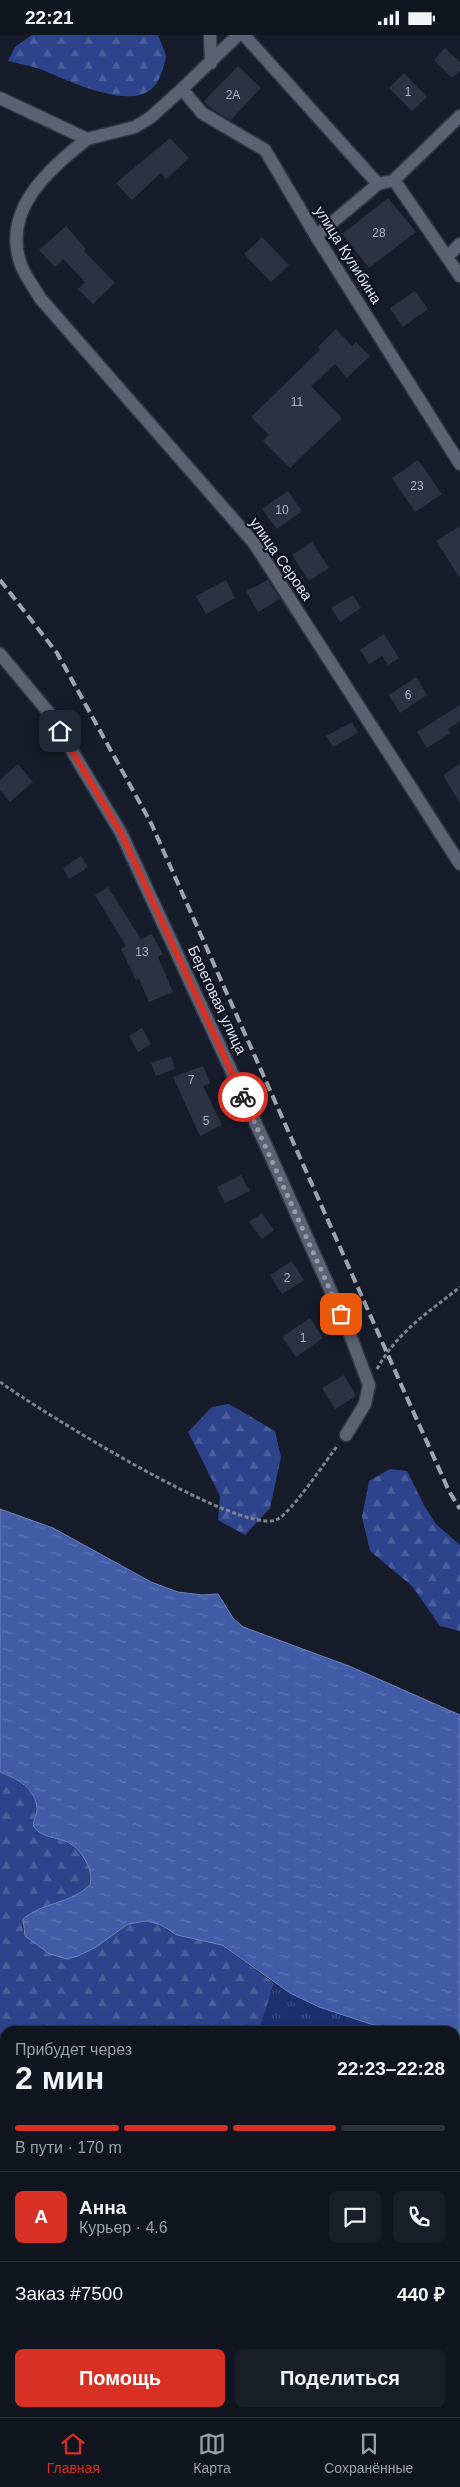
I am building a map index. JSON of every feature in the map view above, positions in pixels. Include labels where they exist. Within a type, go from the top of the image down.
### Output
[{"type":"street","points":[[210,35],[211,63]]},
{"type":"street","points":[[0,98],[87,139],[135,127],[151,117],[211,63],[238,35]]},
{"type":"street","points":[[244,35],[378,184]]},
{"type":"street","name":"улица Кулибина","points":[[182,89],[202,113],[266,150],[316,235],[460,464]]},
{"type":"street","points":[[316,235],[378,184],[394,180],[460,116]]},
{"type":"street","name":"улица Серова","points":[[87,139],[57,163],[32,190],[20,219],[15,243],[21,266],[40,298],[254,543],[460,864]]},
{"type":"street","points":[[394,180],[460,275]]},
{"type":"street","points":[[448,256],[460,244]]},
{"type":"street","name":"Береговая улица","points":[[0,654],[50,714],[121,833],[268,1150],[349,1332],[369,1385]]},
{"type":"street","points":[[346,1435],[364,1404],[369,1385]]},
{"type":"path","points":[[369,1385],[386,1352],[414,1321],[460,1287]]},
{"type":"path","points":[[0,1382],[34,1406],[173,1487],[253,1521],[268,1523],[279,1519],[289,1510],[346,1435]]},
{"type":"green space","points":[[32,35],[158,35],[166,55],[156,84],[146,92],[134,96],[118,96],[102,93],[31,66],[8,61],[15,47]]},
{"type":"green space","points":[[229,1404],[275,1431],[281,1457],[270,1508],[245,1535],[218,1520],[220,1496],[188,1432],[212,1407]]},
{"type":"green space","points":[[390,1469],[407,1471],[436,1524],[460,1545],[460,1631],[440,1626],[412,1586],[370,1551],[362,1517],[369,1481]]},
{"type":"green space","points":[[0,1772],[22,1784],[33,1795],[36,1802],[34,1819],[43,1835],[62,1840],[79,1850],[89,1865],[91,1874],[90,1885],[84,1891],[62,1902],[30,1913],[22,1926],[25,1936],[50,1954],[115,1932],[128,1924],[147,1921],[159,1924],[168,1931],[221,1945],[274,1983],[261,2026],[0,2026]]},
{"type":"green space","points":[[274,1983],[302,1999],[378,2026],[261,2026]]},
{"type":"water","points":[[0,1509],[53,1528],[151,1582],[178,1592],[202,1595],[218,1594],[233,1618],[243,1627],[349,1666],[460,1715],[460,2026],[377,2026],[319,2007],[290,1993],[222,1945],[177,1935],[159,1924],[147,1921],[128,1924],[96,1947],[78,1956],[67,1959],[50,1954],[25,1936],[23,1919],[39,1909],[65,1900],[82,1891],[90,1885],[91,1874],[78,1850],[71,1844],[37,1831],[33,1825],[37,1809],[33,1795],[19,1781],[0,1772]]},
{"type":"building","points":[[445,48],[460,62],[460,71],[452,78],[434,60]]},
{"type":"building","points":[[238,66],[261,88],[231,120],[213,110],[204,101]]},
{"type":"building","points":[[404,73],[427,97],[412,111],[389,88]]},
{"type":"building","points":[[170,138],[189,158],[166,179],[161,173],[132,200],[116,183]]},
{"type":"building","points":[[388,198],[416,232],[369,268],[342,234]]},
{"type":"building","points":[[66,226],[86,249],[84,251],[115,283],[93,304],[78,289],[85,282],[63,259],[55,267],[39,250]]},
{"type":"building","points":[[262,237],[289,265],[271,282],[244,254]]},
{"type":"building","points":[[415,291],[428,309],[403,327],[390,308]]},
{"type":"building","points":[[336,329],[352,346],[356,342],[370,356],[347,378],[335,364],[311,386],[342,418],[290,468],[263,441],[269,435],[251,417],[320,350],[318,347]]},
{"type":"building","points":[[418,460],[442,494],[415,512],[392,478]]},
{"type":"building","points":[[288,491],[302,511],[277,529],[262,509]]},
{"type":"building","points":[[460,526],[460,578],[436,541]]},
{"type":"building","points":[[312,542],[329,568],[309,581],[292,555]]},
{"type":"building","points":[[226,580],[235,598],[206,614],[196,596]]},
{"type":"building","points":[[268,580],[280,599],[258,612],[246,591]]},
{"type":"building","points":[[353,595],[361,608],[340,622],[331,608]]},
{"type":"building","points":[[384,634],[399,658],[388,665],[382,656],[369,664],[360,650]]},
{"type":"building","points":[[416,677],[427,695],[400,713],[389,695]]},
{"type":"building","points":[[460,705],[460,721],[448,729],[451,733],[427,748],[417,732]]},
{"type":"building","points":[[352,722],[358,733],[333,747],[326,736]]},
{"type":"building","points":[[18,764],[33,782],[10,802],[0,790],[0,780]]},
{"type":"building","points":[[460,764],[460,803],[443,775]]},
{"type":"building","points":[[81,856],[88,867],[69,879],[63,868]]},
{"type":"building","points":[[108,887],[141,939],[152,934],[163,954],[158,957],[173,992],[149,1002],[139,979],[136,980],[121,949],[126,946],[95,895]]},
{"type":"building","points":[[142,1028],[151,1044],[138,1052],[129,1036]]},
{"type":"building","points":[[171,1056],[175,1069],[156,1076],[151,1063]]},
{"type":"building","points":[[203,1066],[210,1083],[203,1086],[222,1125],[200,1136],[173,1077]]},
{"type":"building","points":[[241,1175],[250,1191],[225,1203],[217,1187]]},
{"type":"building","points":[[262,1213],[274,1230],[262,1239],[249,1222]]},
{"type":"building","points":[[292,1261],[304,1280],[282,1294],[270,1275]]},
{"type":"building","points":[[310,1318],[323,1338],[296,1357],[282,1337]]},
{"type":"building","points":[[344,1375],[356,1396],[335,1409],[322,1388]]},
{"type":"railway","points":[[0,580],[57,653],[151,823],[408,1400],[449,1491],[460,1509]]},
{"type":"way so far","points":[[243,1097],[341,1314]]},
{"type":"route","points":[[60,731],[121,833],[243,1097]]}]
